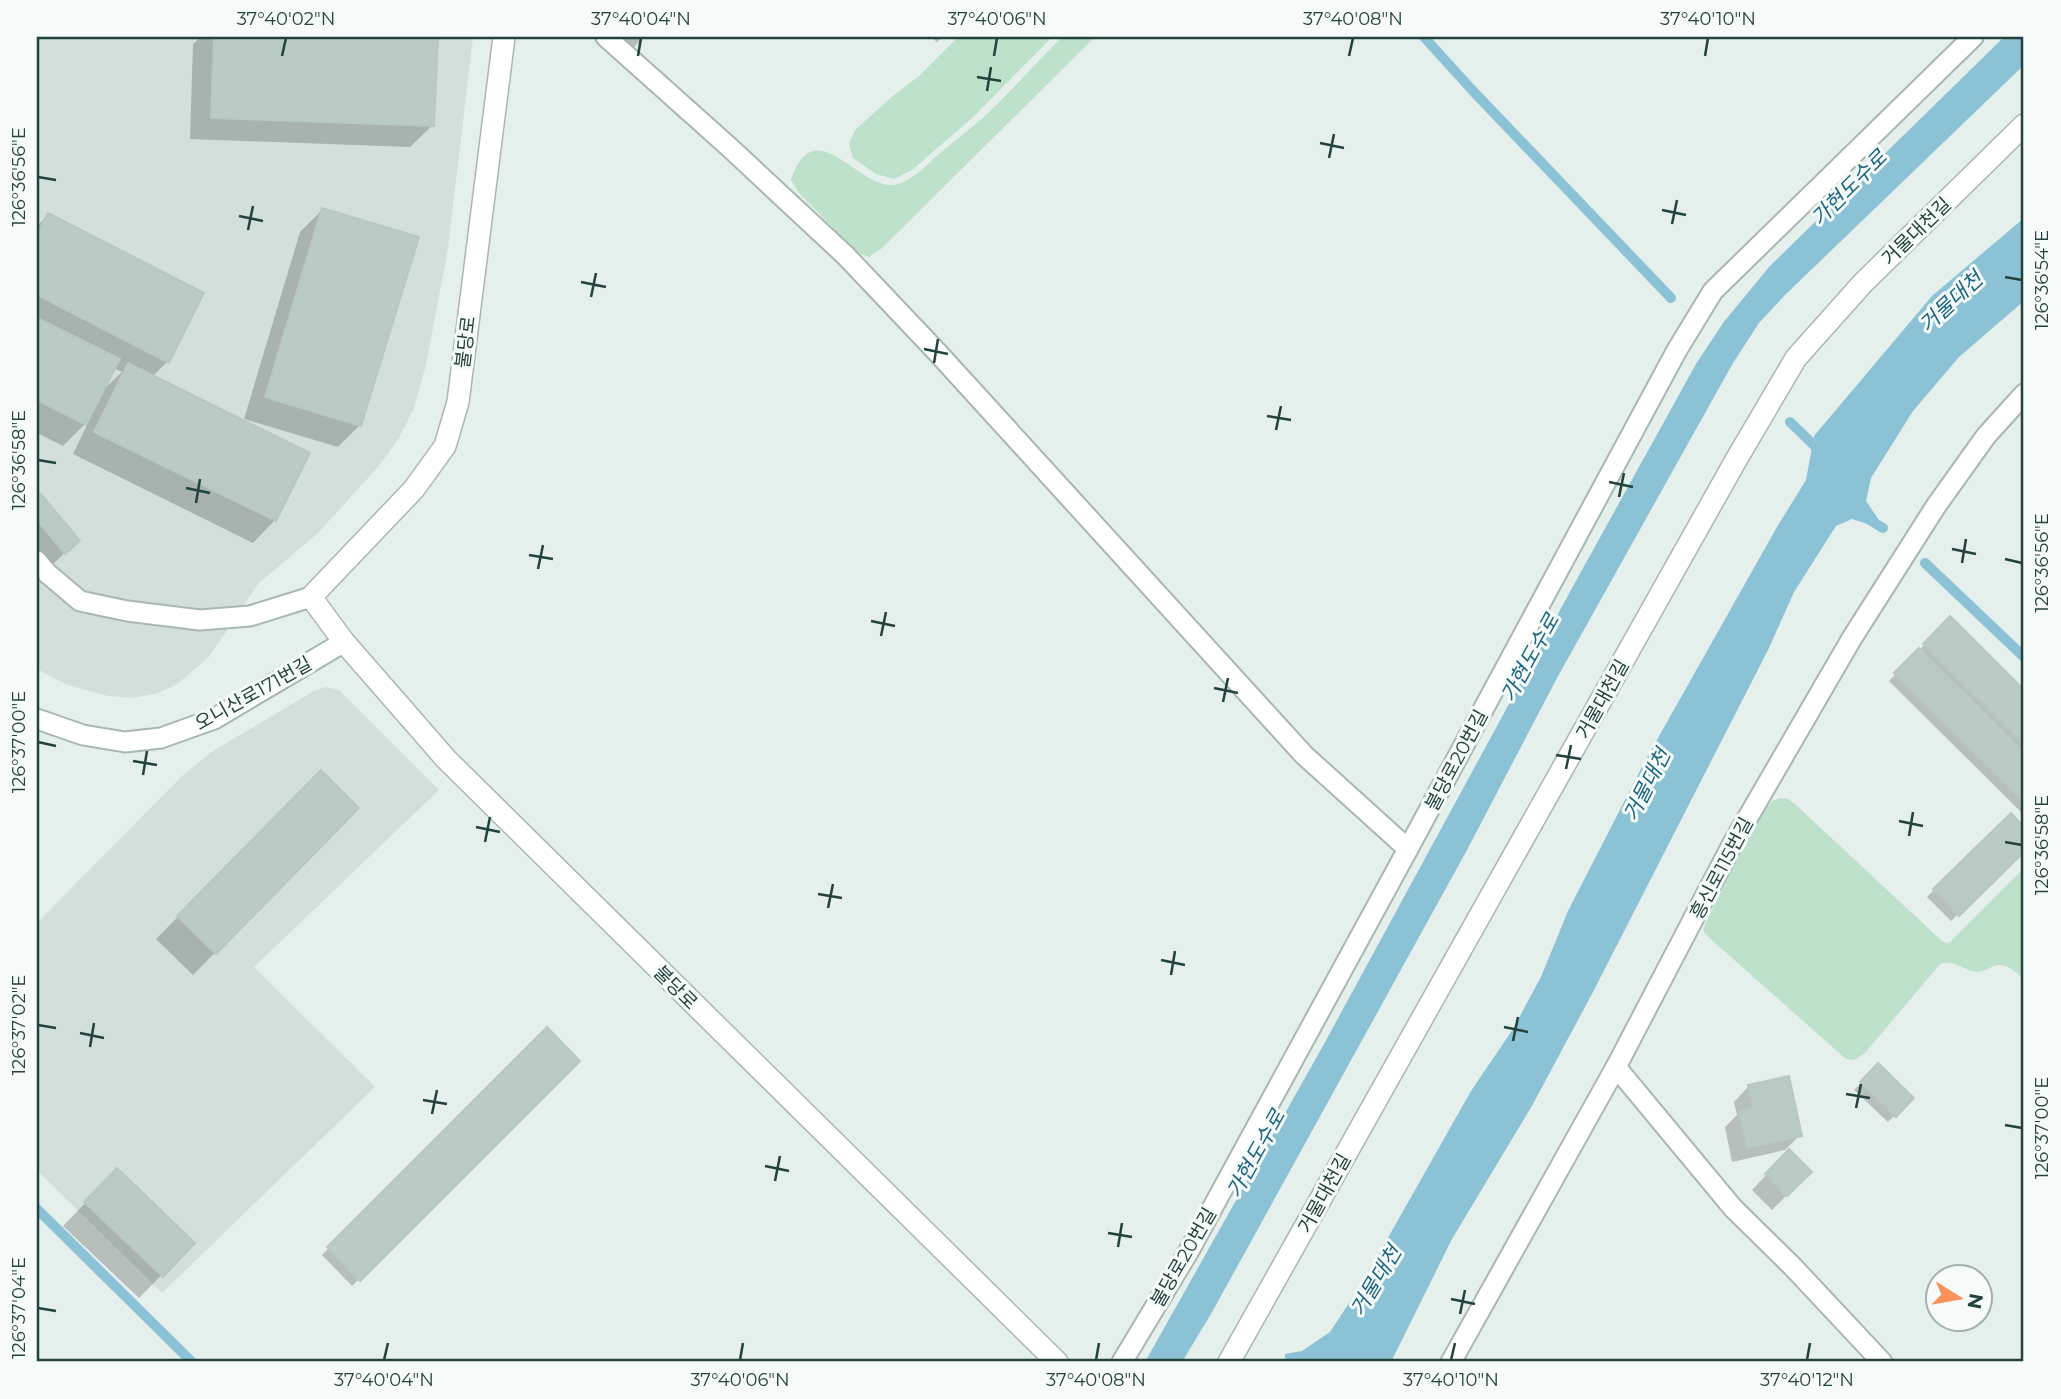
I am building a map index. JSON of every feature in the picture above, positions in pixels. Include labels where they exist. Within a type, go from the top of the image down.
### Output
[{"type":"street","name":"불당로","points":[[504,37],[457,402],[445,446],[414,489],[311,597],[344,642],[446,759],[1057,1362]]},
{"type":"street","name":"거물대천길","points":[[1229,1362],[1796,358],[1863,283],[2024,125]]},
{"type":"lane","points":[[606,37],[846,256],[1304,755],[1408,849]]},
{"type":"lane","name":"불당로20번길","points":[[1122,1362],[1190,1249],[1677,349],[1713,291],[1973,37]]},
{"type":"lane","name":"흥신로115번길","points":[[1451,1362],[1616,1067],[1733,843],[1852,638],[1936,506],[1986,436],[2024,394]]},
{"type":"lane","name":"불당로","points":[[37,561],[80,601],[127,611],[200,620],[250,616],[311,597]]},
{"type":"lane","name":"오니산로171번길","points":[[37,719],[83,735],[125,742],[161,738],[214,719],[344,642]]},
{"type":"lane","points":[[1616,1067],[1733,1208],[1882,1362]]},
{"type":"shaded area","points":[[37,37],[473,37],[448,248],[426,365],[414,408],[399,438],[377,468],[318,533],[258,584],[209,657],[177,684],[158,693],[134,698],[108,696],[68,685],[37,669]]},
{"type":"shaded area","points":[[325,687],[339,690],[439,790],[254,967],[375,1087],[162,1293],[37,1170],[37,923],[182,776],[213,751]]},
{"type":"green space","points":[[958,37],[1052,37],[972,118],[912,170],[894,179],[876,174],[853,158],[849,144],[855,130],[919,76]]},
{"type":"green space","points":[[1062,37],[1095,37],[882,248],[869,257],[858,253],[799,193],[791,180],[801,160],[812,151],[824,151],[880,183],[894,185],[906,181],[987,114]]},
{"type":"green space","points":[[1788,799],[1796,805],[1943,942],[1949,943],[2024,868],[2024,979],[2010,968],[2001,965],[1978,972],[1956,964],[1940,964],[1865,1053],[1854,1060],[1846,1059],[1705,934],[1703,929],[1731,870],[1765,810],[1772,801]]},
{"type":"water","points":[[2004,37],[2024,37],[2024,65],[1785,295],[1759,323],[1733,363],[1557,678],[1467,850],[1211,1314],[1182,1362],[1145,1362],[1324,1044],[1696,364],[1723,323],[1769,267]]},
{"type":"water","name":"거물대천","points":[[2024,218],[2024,301],[1959,357],[1913,411],[1871,478],[1866,501],[1879,520],[1874,526],[1852,519],[1836,526],[1794,592],[1768,650],[1594,990],[1533,1104],[1452,1239],[1391,1362],[1285,1362],[1285,1354],[1302,1351],[1330,1332],[1363,1282],[1471,1091],[1513,1029],[1541,977],[1568,911],[1645,761],[1806,480],[1814,436],[1932,296]]},
{"type":"building","points":[[214,37],[438,37],[434,126],[211,118]]},
{"type":"building","points":[[322,208],[419,237],[361,426],[265,397]]},
{"type":"building","points":[[48,213],[204,293],[169,363],[37,295],[37,234]]},
{"type":"building","points":[[37,318],[120,359],[86,425],[37,400]]},
{"type":"building","points":[[128,363],[310,453],[276,521],[94,432]]},
{"type":"building","points":[[41,494],[80,541],[65,554],[37,520],[37,497]]},
{"type":"building","points":[[1950,616],[2024,690],[2024,744],[1923,644]]},
{"type":"building","points":[[1919,648],[2024,752],[2024,802],[1894,673]]},
{"type":"building","points":[[321,770],[359,808],[216,954],[177,916]]},
{"type":"building","points":[[2011,813],[2024,827],[2024,852],[1959,916],[1933,889]]},
{"type":"building","points":[[547,1027],[580,1061],[360,1281],[327,1247]]},
{"type":"building","points":[[1878,1063],[1914,1098],[1896,1117],[1860,1082]]},
{"type":"building","points":[[1789,1076],[1802,1136],[1747,1148],[1739,1111],[1753,1108],[1748,1085]]},
{"type":"building","points":[[1789,1149],[1812,1172],[1787,1196],[1765,1174]]},
{"type":"building","points":[[117,1168],[195,1243],[163,1277],[84,1202]]},
{"type":"waterway","points":[[1424,37],[1671,298]]},
{"type":"waterway","points":[[1790,422],[1821,452]]},
{"type":"waterway","points":[[1865,517],[1883,528]]},
{"type":"waterway","points":[[1925,563],[2024,657]]},
{"type":"waterway","points":[[37,1209],[192,1362]]},
{"type":"water label","name":"가현도수로","points":[[1849,188]]},
{"type":"water label","name":"가현도수로","points":[[1530,658]]},
{"type":"water label","name":"가현도수로","points":[[1256,1154]]}]
